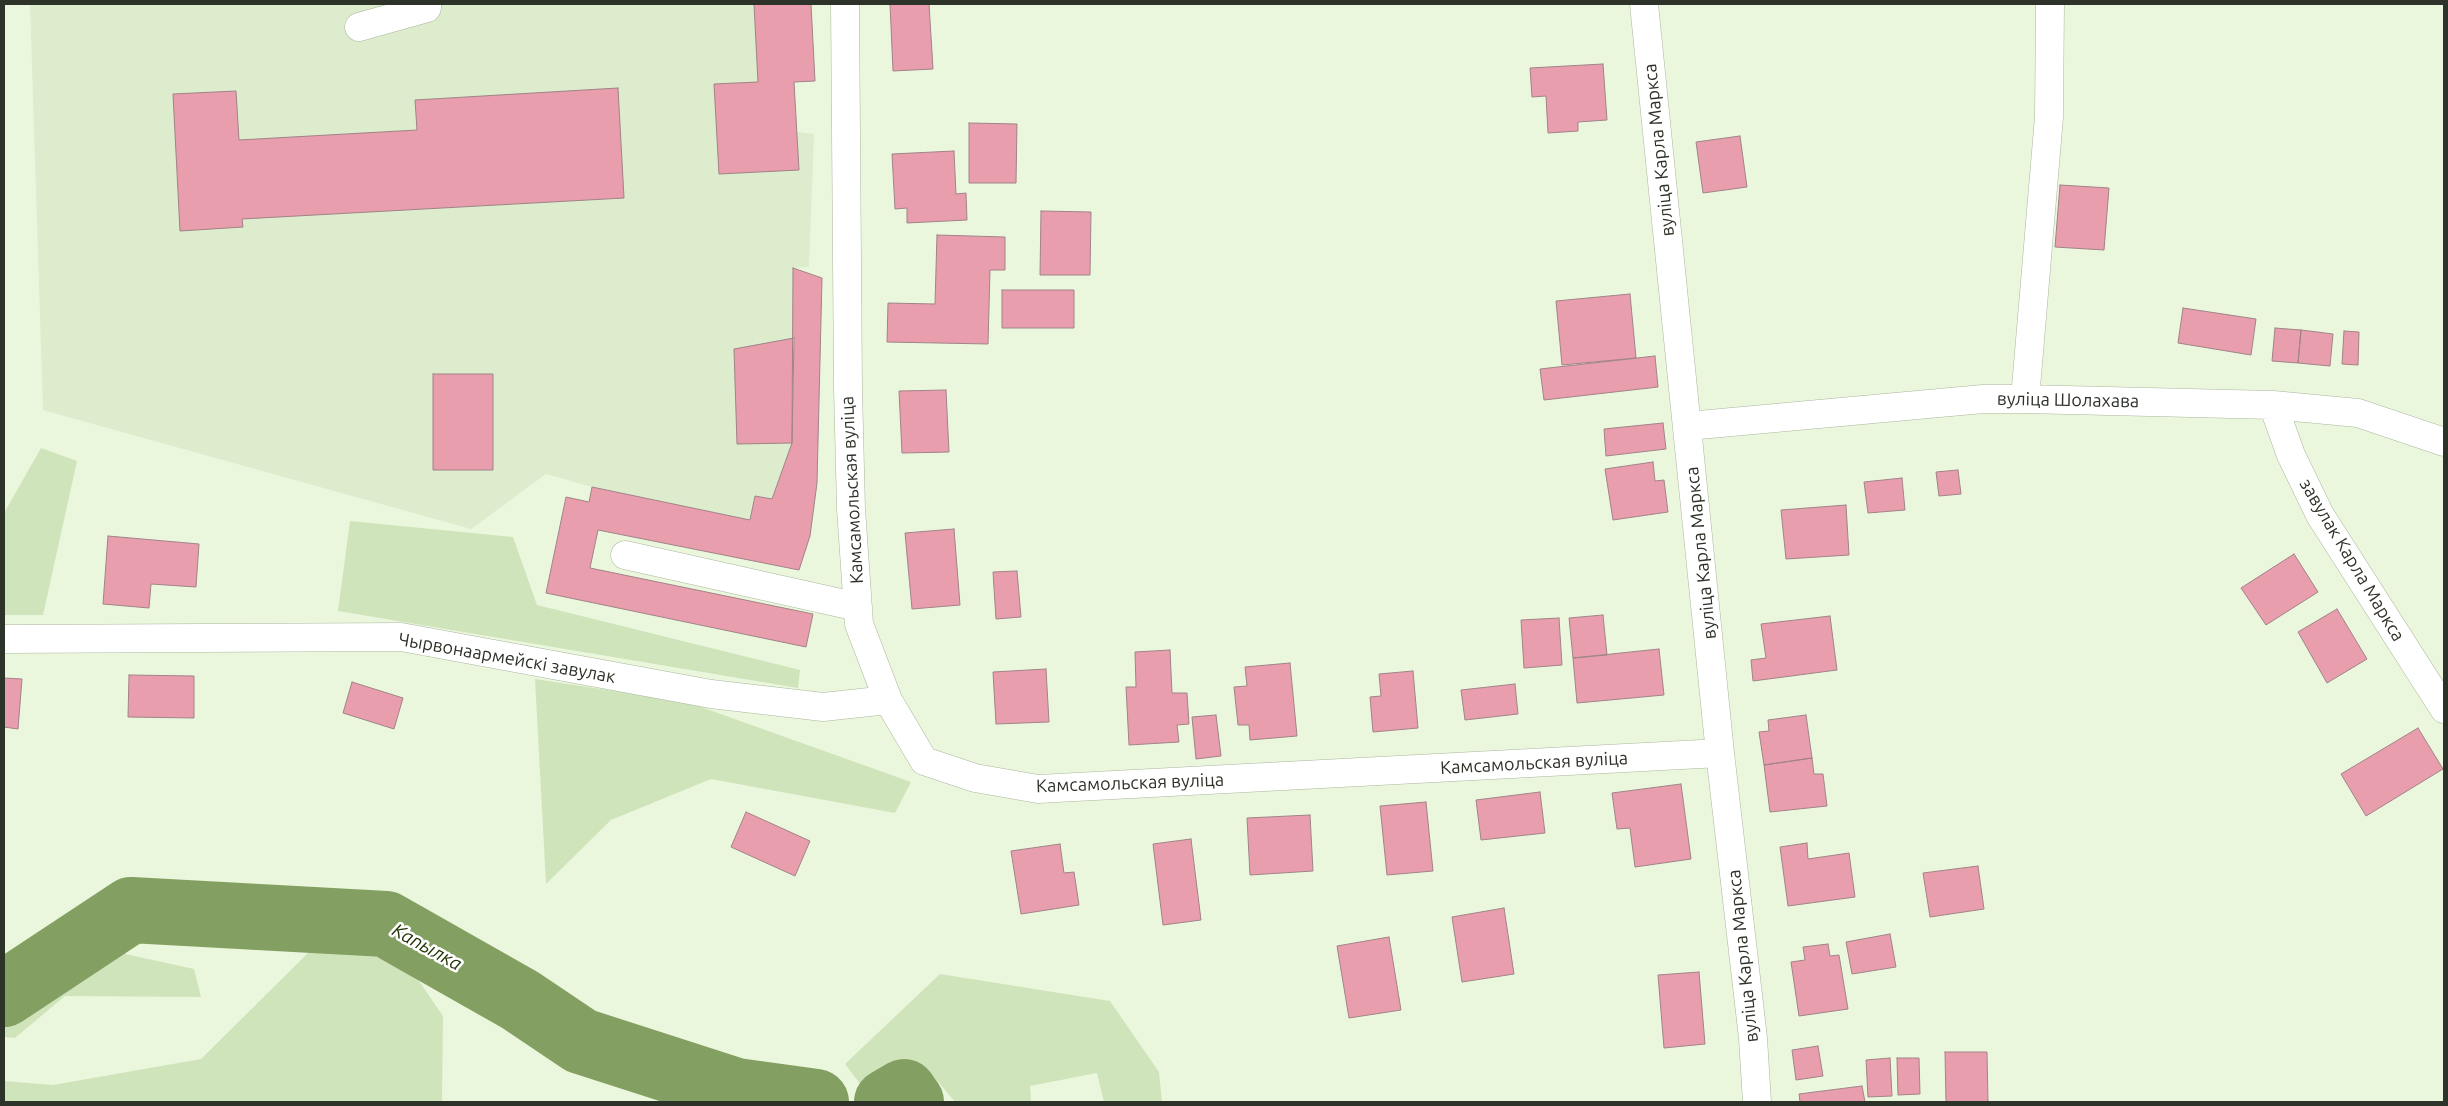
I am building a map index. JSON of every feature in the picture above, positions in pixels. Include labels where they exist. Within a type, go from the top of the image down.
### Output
[{"type":"street","points":[[359,27],[427,8],[427,4]]},
{"type":"street","name":"Камсамольская вуліца","points":[[845,4],[848,389],[851,509],[858,606],[860,624],[888,700],[924,761],[975,778],[1038,789],[1720,753]]},
{"type":"street","name":"вуліца Карла Маркса","points":[[1644,4],[1720,753],[1753,1038],[1757,1102]]},
{"type":"street","points":[[2025,399],[2049,117],[2050,4]]},
{"type":"street","name":"вуліца Шолахава","points":[[1688,426],[1983,398],[2273,405],[2358,414],[2444,442]]},
{"type":"street","name":"завулак Карла Маркса","points":[[2273,405],[2291,455],[2320,515],[2444,710]]},
{"type":"street","points":[[625,555],[858,606]]},
{"type":"street","name":"Чырвонаармейскі завулак","points":[[4,639],[401,637],[711,694],[823,707],[888,700]]},
{"type":"shaded area","points":[[30,4],[811,4],[815,81],[794,82],[797,132],[814,134],[809,267],[793,268],[792,443],[772,499],[755,496],[750,520],[592,487],[546,474],[471,529],[43,410]]},
{"type":"shaded area","points":[[41,448],[77,461],[43,615],[4,615],[4,513]]},
{"type":"shaded area","points":[[350,521],[513,537],[537,605],[800,670],[798,688],[338,611]]},
{"type":"shaded area","points":[[535,679],[687,702],[911,782],[895,813],[711,779],[611,820],[546,884]]},
{"type":"shaded area","points":[[98,948],[194,969],[201,997],[65,996],[15,1038],[4,1037],[4,1018]]},
{"type":"shaded area","points":[[312,949],[397,949],[443,1016],[442,1102],[4,1102],[4,1081],[53,1085],[201,1059]]},
{"type":"shaded area","points":[[940,974],[1110,1001],[1159,1072],[1162,1102],[1104,1102],[1097,1073],[1030,1086],[1031,1102],[955,1102],[930,1072],[864,1089],[845,1064]]},
{"type":"building","points":[[754,4],[811,4],[815,81],[794,82],[799,170],[719,174],[714,84],[758,82]]},
{"type":"building","points":[[890,4],[929,4],[933,69],[893,71]]},
{"type":"building","points":[[1603,64],[1607,120],[1578,122],[1578,131],[1548,133],[1546,96],[1532,97],[1530,68]]},
{"type":"building","points":[[618,88],[624,198],[242,219],[243,227],[180,231],[173,94],[236,91],[239,140],[417,130],[415,100]]},
{"type":"building","points":[[969,123],[1017,124],[1016,183],[969,183]]},
{"type":"building","points":[[1740,136],[1747,187],[1703,193],[1696,142]]},
{"type":"building","points":[[954,151],[956,194],[966,193],[967,220],[907,223],[907,208],[895,209],[892,154]]},
{"type":"building","points":[[2060,185],[2109,188],[2104,250],[2055,247]]},
{"type":"building","points":[[1041,211],[1091,212],[1090,275],[1040,275]]},
{"type":"building","points":[[937,235],[1005,237],[1005,270],[990,270],[988,344],[887,342],[888,303],[935,304]]},
{"type":"building","points":[[793,268],[822,278],[817,483],[810,536],[799,570],[598,530],[590,568],[813,614],[806,647],[546,593],[566,497],[589,502],[592,487],[750,520],[755,496],[772,499],[792,443]]},
{"type":"building","points":[[1002,290],[1074,290],[1074,328],[1002,328]]},
{"type":"building","points":[[1630,294],[1636,358],[1562,365],[1556,301]]},
{"type":"building","points":[[2183,308],[2256,319],[2251,355],[2178,343]]},
{"type":"building","points":[[2275,328],[2301,330],[2298,363],[2272,361]]},
{"type":"building","points":[[2301,330],[2333,334],[2330,366],[2298,363]]},
{"type":"building","points":[[2344,331],[2359,332],[2358,365],[2342,364]]},
{"type":"building","points":[[794,338],[792,443],[737,444],[734,349]]},
{"type":"building","points":[[1655,356],[1658,387],[1544,400],[1540,369]]},
{"type":"building","points":[[433,374],[493,374],[493,470],[433,470]]},
{"type":"building","points":[[946,390],[949,452],[902,453],[899,391]]},
{"type":"building","points":[[1663,423],[1666,449],[1606,456],[1604,429]]},
{"type":"building","points":[[1653,462],[1655,481],[1664,480],[1668,512],[1613,520],[1605,469]]},
{"type":"building","points":[[1958,470],[1961,494],[1939,496],[1936,472]]},
{"type":"building","points":[[1902,478],[1905,510],[1868,513],[1864,482]]},
{"type":"building","points":[[1846,505],[1849,555],[1786,559],[1781,510]]},
{"type":"building","points":[[954,529],[960,605],[912,609],[905,533]]},
{"type":"building","points":[[108,536],[199,544],[196,587],[151,584],[149,608],[103,604]]},
{"type":"building","points":[[2294,554],[2318,592],[2266,625],[2241,588]]},
{"type":"building","points":[[1017,571],[1021,617],[996,619],[993,572]]},
{"type":"building","points":[[2337,609],[2367,659],[2327,683],[2298,632]]},
{"type":"building","points":[[1603,615],[1607,655],[1573,658],[1569,618]]},
{"type":"building","points":[[1830,616],[1837,670],[1753,681],[1751,660],[1766,658],[1761,624]]},
{"type":"building","points":[[1559,618],[1562,665],[1524,668],[1521,620]]},
{"type":"building","points":[[1659,649],[1664,695],[1577,703],[1573,658]]},
{"type":"building","points":[[1170,650],[1172,693],[1187,693],[1189,724],[1177,725],[1179,742],[1129,745],[1126,687],[1136,687],[1135,652]]},
{"type":"building","points":[[1290,663],[1297,736],[1250,740],[1249,725],[1238,725],[1234,687],[1247,686],[1245,667]]},
{"type":"building","points":[[1046,669],[1049,722],[996,724],[993,672]]},
{"type":"building","points":[[1413,671],[1418,728],[1373,732],[1370,697],[1381,696],[1379,674]]},
{"type":"building","points":[[129,675],[194,676],[194,718],[128,717]]},
{"type":"building","points":[[4,678],[22,679],[18,729],[4,727]]},
{"type":"building","points":[[352,682],[403,698],[394,729],[343,713]]},
{"type":"building","points":[[1515,684],[1518,714],[1465,720],[1461,690]]},
{"type":"building","points":[[1216,715],[1221,756],[1196,759],[1192,717]]},
{"type":"building","points":[[1806,715],[1812,758],[1764,765],[1759,732],[1769,731],[1768,720]]},
{"type":"building","points":[[2418,728],[2443,769],[2366,816],[2341,774]]},
{"type":"building","points":[[1812,758],[1814,774],[1823,774],[1827,806],[1770,812],[1764,765]]},
{"type":"building","points":[[1681,784],[1691,859],[1635,867],[1630,828],[1617,829],[1612,793]]},
{"type":"building","points":[[1540,792],[1545,833],[1481,840],[1476,800]]},
{"type":"building","points":[[1426,802],[1433,871],[1387,875],[1380,806]]},
{"type":"building","points":[[746,812],[810,841],[795,876],[731,847]]},
{"type":"building","points":[[1310,815],[1313,871],[1250,875],[1247,818]]},
{"type":"building","points":[[1191,839],[1201,920],[1163,925],[1153,844]]},
{"type":"building","points":[[1807,843],[1808,859],[1849,853],[1855,897],[1788,906],[1780,847]]},
{"type":"building","points":[[1060,844],[1064,873],[1074,872],[1079,905],[1021,914],[1011,851]]},
{"type":"building","points":[[1978,866],[1984,909],[1930,917],[1923,873]]},
{"type":"building","points":[[1504,908],[1514,974],[1462,982],[1452,917]]},
{"type":"building","points":[[1890,934],[1896,967],[1852,974],[1846,942]]},
{"type":"building","points":[[1389,937],[1401,1010],[1349,1018],[1337,946]]},
{"type":"building","points":[[1828,944],[1830,956],[1839,955],[1848,1009],[1799,1016],[1791,962],[1805,960],[1803,947]]},
{"type":"building","points":[[1699,972],[1705,1044],[1664,1048],[1658,975]]},
{"type":"building","points":[[1818,1046],[1823,1076],[1796,1080],[1792,1050]]},
{"type":"building","points":[[1945,1052],[1987,1052],[1988,1102],[1946,1102]]},
{"type":"building","points":[[1890,1058],[1892,1096],[1868,1097],[1866,1060]]},
{"type":"building","points":[[1897,1058],[1919,1058],[1920,1094],[1898,1095]]},
{"type":"building","points":[[1862,1086],[1865,1102],[1800,1102],[1799,1094]]},
{"type":"waterway","name":"Капылка","points":[[4,994],[131,910],[386,924],[520,1000],[581,1041],[736,1091],[816,1102]]},
{"type":"waterway","name":"Капылка","points":[[887,1102],[904,1092],[911,1102]]}]
